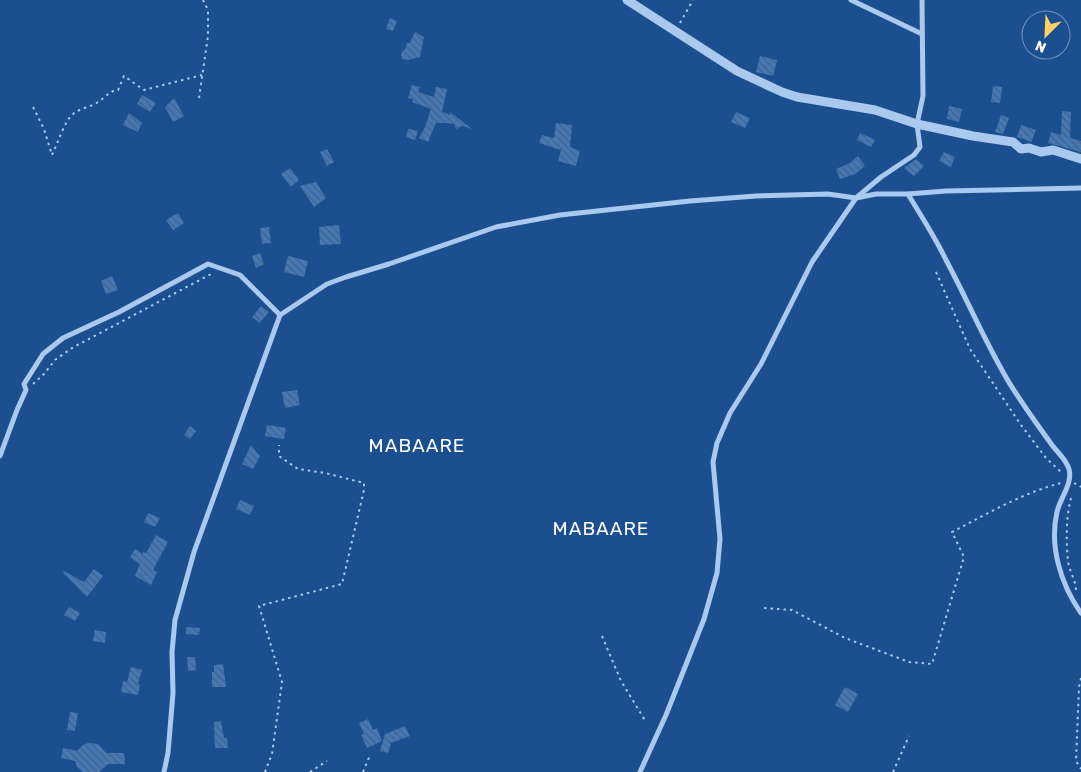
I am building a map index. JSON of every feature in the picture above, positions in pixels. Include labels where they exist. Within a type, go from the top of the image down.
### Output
[{"type":"street","points":[[627,0],[737,71],[797,98],[875,110],[917,124],[1013,142],[1021,148],[1029,148],[1040,152],[1053,150],[1081,159]]},
{"type":"street","points":[[851,0],[922,34]]},
{"type":"street","points":[[640,772],[666,715],[704,619],[717,573],[720,539],[713,462],[717,444],[730,413],[760,364],[812,262],[856,198],[881,177],[914,155],[920,147],[917,124],[923,96],[922,0]]},
{"type":"street","points":[[164,772],[168,753],[173,693],[172,652],[175,620],[194,552],[280,315],[327,284],[346,276],[389,264],[487,230],[524,221],[665,204],[737,198],[828,194],[856,198],[876,194],[1081,188]]},
{"type":"street","points":[[908,194],[946,258],[990,350],[1006,378],[1054,448],[1064,459],[1069,470],[1071,484],[1063,495],[1057,512],[1054,534],[1060,572],[1069,594],[1079,610]]},
{"type":"street","points":[[0,456],[26,390],[24,384],[43,354],[63,338],[119,312],[208,264],[240,275],[280,315]]},
{"type":"path","points":[[199,98],[208,36],[208,10],[203,0]]},
{"type":"path","points":[[676,31],[693,0]]},
{"type":"path","points":[[33,107],[44,129],[52,155],[63,128],[73,114],[93,105],[113,90],[118,90],[124,76],[144,90],[202,75]]},
{"type":"path","points":[[26,390],[44,374],[55,360],[72,348],[222,269]]},
{"type":"path","points":[[936,272],[970,349],[1026,432],[1046,458],[1071,484]]},
{"type":"path","points":[[265,772],[272,754],[282,682],[259,606],[342,584],[364,490],[364,483],[325,473],[298,469],[279,456],[279,445]]},
{"type":"path","points":[[764,608],[792,610],[845,638],[909,662],[932,664],[964,557],[952,532],[1010,502],[1045,487],[1071,484]]},
{"type":"path","points":[[1073,491],[1067,513],[1068,562],[1076,582],[1079,610]]},
{"type":"path","points":[[602,636],[621,681],[646,722]]},
{"type":"path","points":[[1081,678],[1076,761],[1081,769]]},
{"type":"path","points":[[893,772],[910,736]]},
{"type":"path","points":[[363,772],[370,755]]},
{"type":"path","points":[[310,772],[327,761]]},
{"type":"building","points":[[390,18],[397,21],[393,31],[386,29]]},
{"type":"building","points":[[415,32],[424,37],[420,57],[407,60],[402,59],[403,50],[405,50],[407,43],[410,43]]},
{"type":"building","points":[[760,56],[777,60],[773,76],[756,72]]},
{"type":"building","points":[[412,85],[420,87],[418,92],[434,97],[436,87],[447,89],[442,112],[450,115],[450,112],[472,129],[462,126],[456,129],[454,124],[436,123],[428,142],[419,138],[431,109],[412,102],[413,99],[408,98]]},
{"type":"building","points":[[993,86],[1002,87],[1000,103],[991,102]]},
{"type":"building","points":[[142,95],[156,103],[150,112],[137,104]]},
{"type":"building","points":[[174,98],[184,116],[173,122],[165,107]]},
{"type":"building","points":[[949,106],[962,109],[959,122],[947,119]]},
{"type":"building","points":[[1062,111],[1071,112],[1070,138],[1081,141],[1081,152],[1048,143],[1051,132],[1061,135]]},
{"type":"building","points":[[736,112],[750,118],[745,128],[731,122]]},
{"type":"building","points":[[129,113],[142,123],[138,132],[123,125]]},
{"type":"building","points":[[1001,115],[1009,118],[1003,134],[995,132]]},
{"type":"building","points":[[556,123],[572,125],[570,147],[580,151],[576,166],[558,161],[561,150],[539,143],[542,135],[554,138]]},
{"type":"building","points":[[1021,125],[1036,130],[1031,142],[1017,137]]},
{"type":"building","points":[[408,129],[418,131],[415,140],[406,137]]},
{"type":"building","points":[[860,133],[875,140],[871,147],[857,140]]},
{"type":"building","points":[[327,149],[334,162],[327,166],[320,152]]},
{"type":"building","points":[[944,152],[955,157],[951,167],[939,161]]},
{"type":"building","points":[[858,156],[865,166],[855,174],[840,179],[836,169],[850,163]]},
{"type":"building","points":[[916,159],[924,166],[914,176],[904,168]]},
{"type":"building","points":[[290,168],[299,180],[291,187],[281,174]]},
{"type":"building","points":[[316,182],[326,198],[314,207],[300,186]]},
{"type":"building","points":[[178,213],[184,223],[173,230],[166,220]]},
{"type":"building","points":[[339,225],[341,244],[320,245],[319,227]]},
{"type":"building","points":[[269,227],[271,243],[262,244],[260,228]]},
{"type":"building","points":[[260,253],[264,264],[256,268],[252,256]]},
{"type":"building","points":[[288,256],[308,261],[304,277],[284,272]]},
{"type":"building","points":[[112,276],[118,290],[106,294],[101,281]]},
{"type":"building","points":[[261,306],[269,312],[260,323],[252,317]]},
{"type":"building","points":[[297,390],[300,405],[285,408],[282,392]]},
{"type":"building","points":[[267,425],[286,428],[284,439],[265,436]]},
{"type":"building","points":[[190,426],[196,431],[190,439],[184,435]]},
{"type":"building","points":[[251,445],[260,456],[253,469],[242,464]]},
{"type":"building","points":[[240,500],[254,506],[250,515],[236,509]]},
{"type":"building","points":[[148,513],[160,518],[155,527],[144,522]]},
{"type":"building","points":[[156,535],[168,542],[153,570],[157,572],[151,585],[135,576],[140,564],[130,557],[135,549],[143,554],[143,552],[146,553]]},
{"type":"building","points":[[94,569],[103,576],[87,597],[63,573],[64,571],[84,582]]},
{"type":"building","points":[[69,607],[80,613],[75,621],[64,615]]},
{"type":"building","points":[[186,627],[200,628],[199,635],[186,634]]},
{"type":"building","points":[[95,630],[106,632],[105,643],[93,641]]},
{"type":"building","points":[[187,657],[195,657],[196,670],[188,671]]},
{"type":"building","points":[[223,664],[226,687],[212,687],[214,665]]},
{"type":"building","points":[[131,667],[142,670],[138,684],[140,685],[138,695],[121,692],[123,681],[127,682]]},
{"type":"building","points":[[845,687],[858,694],[848,712],[835,705]]},
{"type":"building","points":[[70,712],[78,713],[75,731],[67,730]]},
{"type":"building","points":[[368,719],[373,730],[377,728],[382,741],[367,748],[361,735],[364,734],[359,723]]},
{"type":"building","points":[[221,721],[224,738],[227,738],[228,748],[215,748],[214,722]]},
{"type":"building","points":[[405,726],[410,736],[391,743],[388,753],[380,751],[385,734]]},
{"type":"building","points":[[88,743],[98,744],[106,753],[124,753],[125,764],[108,764],[99,772],[83,772],[77,767],[75,761],[61,758],[63,748],[77,751]]},
{"type":"district","name":"MABAARE","points":[[417,445]]},
{"type":"district","name":"MABAARE","points":[[601,528]]}]
